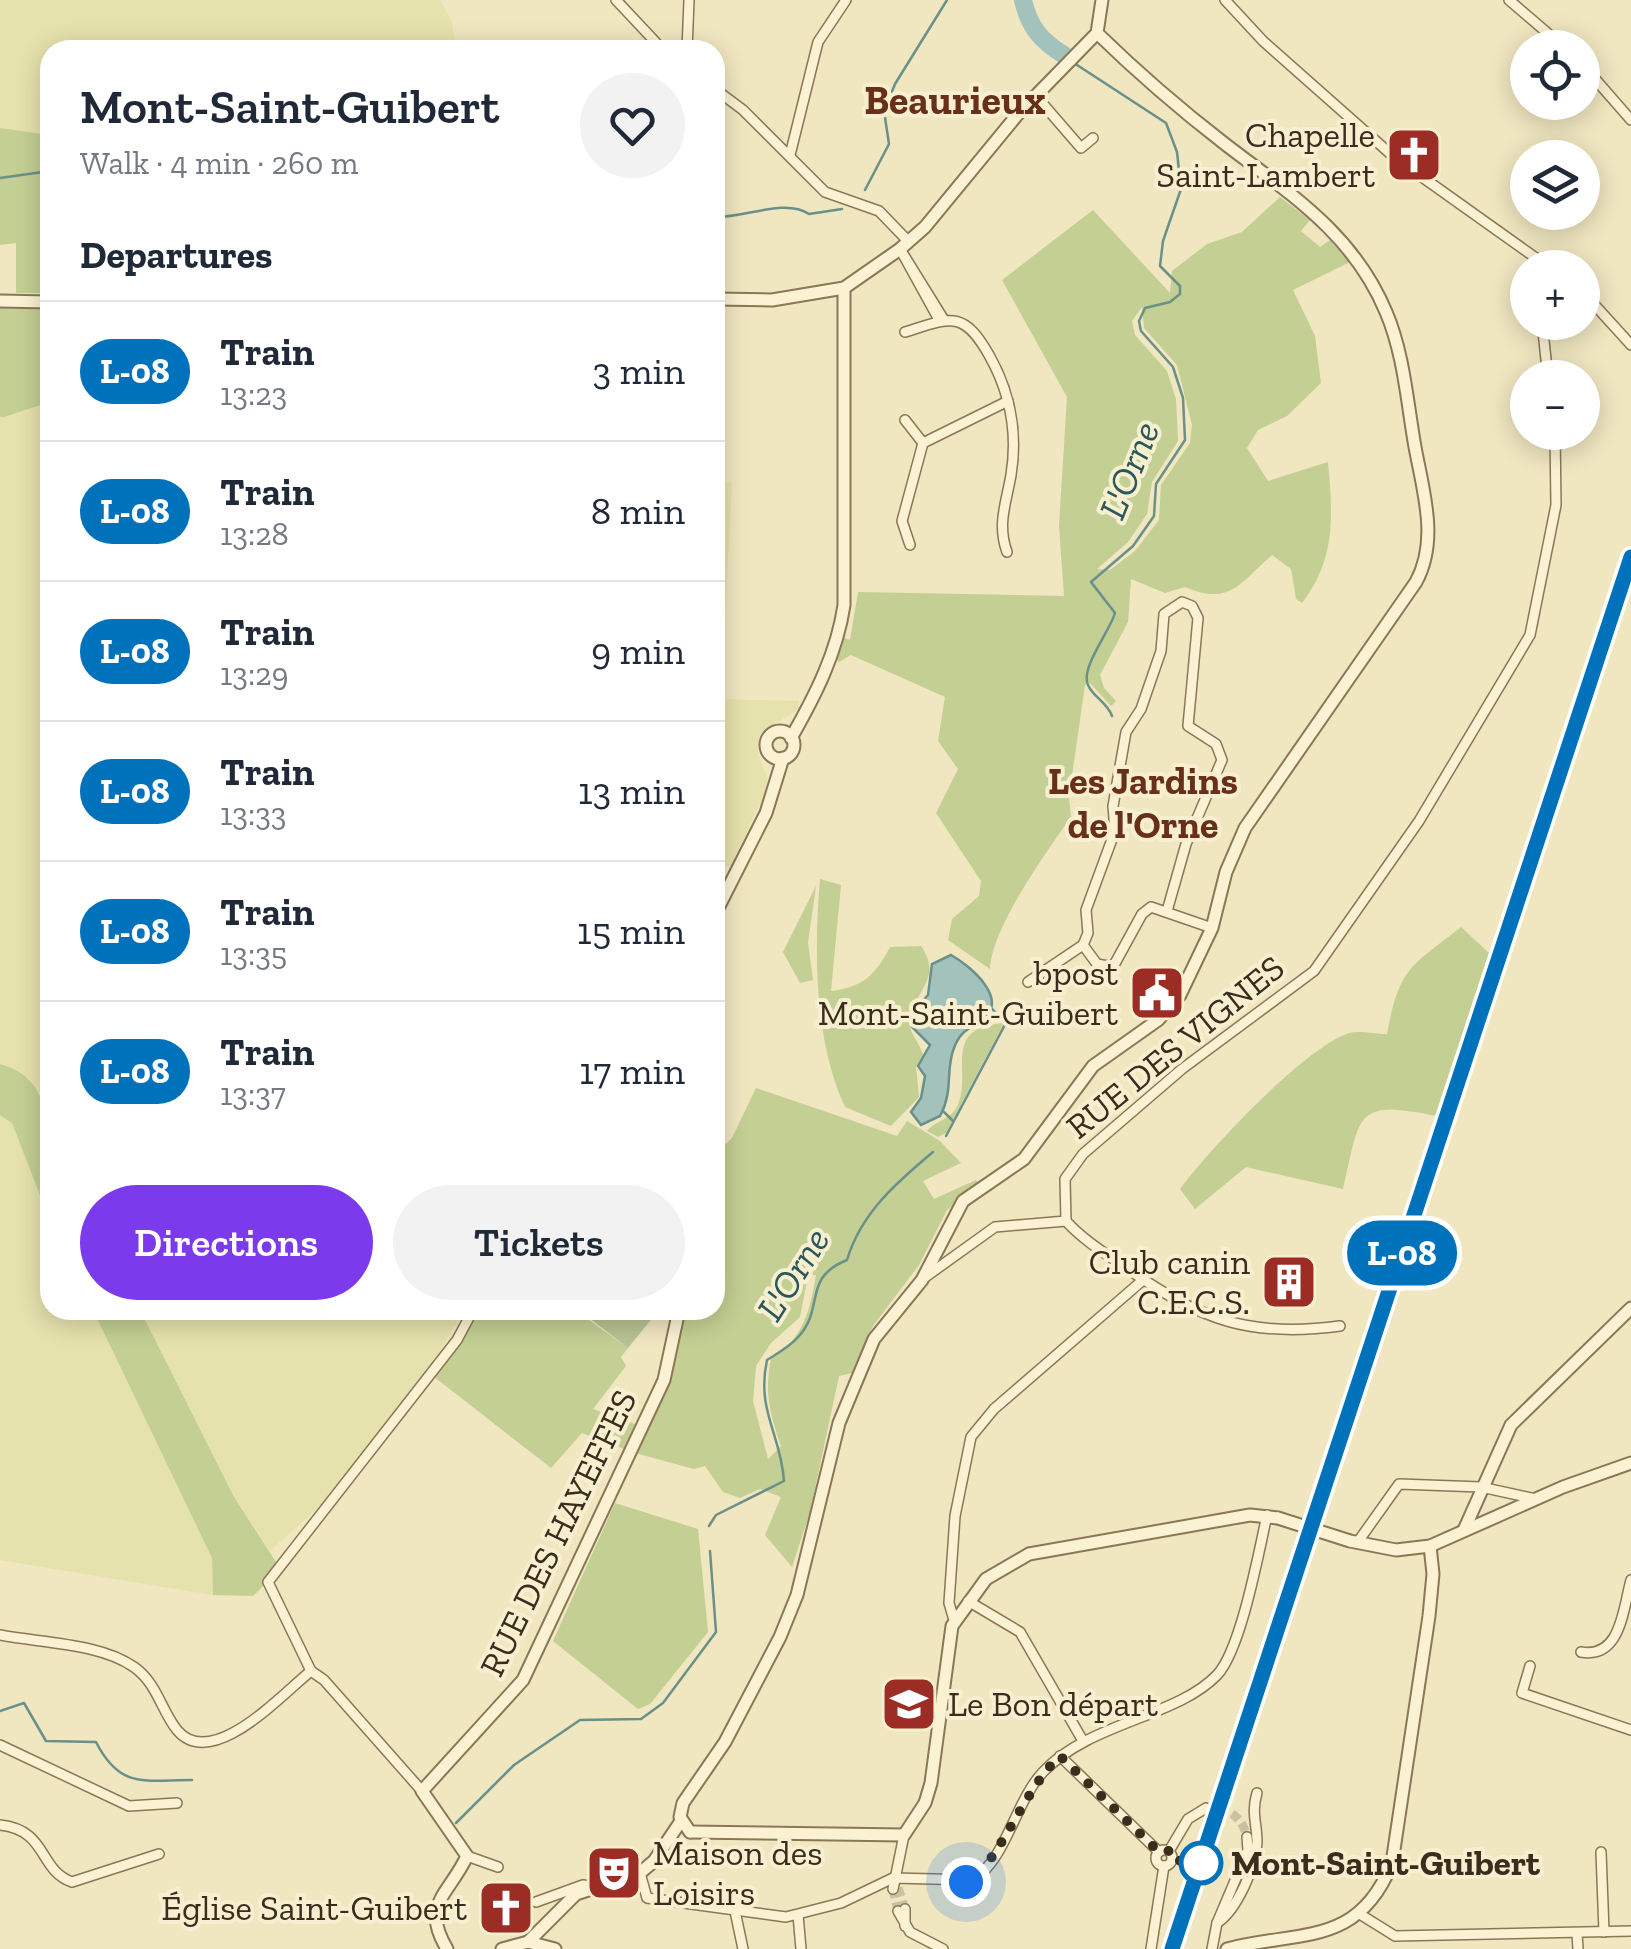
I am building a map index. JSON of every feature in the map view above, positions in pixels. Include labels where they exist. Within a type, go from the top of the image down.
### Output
[{"type":"street","points":[[616,0],[654,40]]},
{"type":"street","points":[[687,40],[689,0]]},
{"type":"street","points":[[790,155],[818,42],[846,0]]},
{"type":"street","points":[[725,299],[772,300],[844,288],[904,245],[1097,33],[1102,0]]},
{"type":"street","points":[[1225,0],[1263,41],[1394,157],[1524,250]]},
{"type":"street","points":[[1509,0],[1544,30]]},
{"type":"street","points":[[528,1942],[568,1900],[640,1873],[681,1821],[683,1803],[734,1726],[797,1595],[839,1423],[874,1339],[922,1280],[963,1202],[1024,1159],[1093,1066],[1168,1011],[1212,928],[1226,872],[1245,828],[1416,582],[1428,542],[1391,324],[1362,266],[1332,228],[1222,142],[1097,33]]},
{"type":"street","points":[[1600,85],[1631,120]]},
{"type":"street","points":[[1036,96],[1081,148],[1092,138]]},
{"type":"street","points":[[725,98],[825,192],[879,211],[904,245],[936,316],[965,322],[978,336],[1004,381],[1008,401],[1012,465],[1000,524],[1008,552]]},
{"type":"street","points":[[725,894],[766,812],[780,774],[779,758],[767,741],[787,734],[801,720],[820,682],[844,605],[844,288]]},
{"type":"street","points":[[0,301],[40,302]]},
{"type":"street","points":[[1600,311],[1631,345]]},
{"type":"street","points":[[905,332],[944,320]]},
{"type":"street","points":[[910,545],[902,521],[923,443],[1008,401]]},
{"type":"street","points":[[905,420],[923,443]]},
{"type":"street","name":"RUE DES VIGNES","points":[[1066,1220],[1065,1179],[1073,1165],[1182,1069],[1314,971],[1445,778],[1530,635],[1556,504],[1554,450]]},
{"type":"street","points":[[1028,982],[1083,945],[1088,933],[1086,910],[1114,830],[1113,806],[1127,728],[1141,708],[1161,651],[1165,611],[1184,602],[1198,618],[1187,722],[1194,733],[1216,744],[1222,760],[1186,844],[1167,911]]},
{"type":"street","points":[[779,758],[793,751],[787,734]]},
{"type":"street","points":[[1083,945],[1096,964],[1112,968],[1144,911],[1153,907],[1212,928]]},
{"type":"street","points":[[922,1280],[995,1226],[1066,1220],[1143,1280],[1188,1309],[1248,1330],[1298,1332],[1340,1326]]},
{"type":"street","points":[[895,1885],[904,1835],[927,1799],[935,1758],[954,1620],[949,1604],[954,1522],[962,1462],[971,1437],[994,1409],[1143,1280]]},
{"type":"street","points":[[1464,1530],[1481,1487],[1523,1409],[1631,1308]]},
{"type":"street","points":[[468,1320],[457,1340],[325,1512],[274,1571],[267,1588],[311,1671],[324,1680],[422,1791],[467,1856],[498,1867]]},
{"type":"street","name":"RUE DES HAYEFFES","points":[[422,1791],[523,1680],[664,1380],[677,1320]]},
{"type":"street","points":[[954,1620],[994,1572],[1024,1556],[1272,1516],[1354,1542],[1396,1550],[1430,1546],[1631,1463]]},
{"type":"street","points":[[1354,1542],[1400,1484],[1481,1487],[1536,1499]]},
{"type":"street","points":[[640,1873],[647,1898],[734,1911],[798,1915],[895,1885],[964,1883],[978,1876],[1026,1794],[1060,1756],[1216,1677],[1238,1628],[1272,1516]]},
{"type":"street","points":[[1227,1949],[1328,1932],[1358,1914],[1384,1882],[1392,1863],[1429,1616],[1434,1574],[1430,1546]]},
{"type":"street","points":[[1581,1652],[1606,1650],[1615,1639],[1631,1580]]},
{"type":"street","points":[[968,1600],[1016,1627],[1084,1741]]},
{"type":"street","points":[[0,1635],[122,1660],[147,1678],[178,1732],[202,1744],[226,1739],[311,1671]]},
{"type":"street","points":[[1530,1666],[1522,1693],[1631,1730]]},
{"type":"street","points":[[0,1745],[129,1806],[177,1804]]},
{"type":"street","points":[[1060,1756],[1172,1860],[1164,1866],[1151,1949]]},
{"type":"street","points":[[1218,1923],[1232,1911],[1255,1854],[1252,1817],[1258,1793]]},
{"type":"street","points":[[1164,1852],[1188,1819],[1206,1808]]},
{"type":"street","points":[[681,1821],[690,1832]]},
{"type":"street","points":[[0,1824],[30,1833],[68,1882],[159,1854]]},
{"type":"street","points":[[664,1847],[690,1832],[904,1835]]},
{"type":"street","points":[[1212,1949],[1218,1923],[1246,1856],[1248,1837]]},
{"type":"street","points":[[1601,1852],[1604,1932]]},
{"type":"street","points":[[448,1949],[437,1930],[435,1912],[467,1856]]},
{"type":"street","points":[[536,1902],[583,1885],[603,1888]]},
{"type":"street","points":[[901,1910],[905,1926],[943,1949]]},
{"type":"street","points":[[734,1911],[743,1949]]},
{"type":"street","points":[[1358,1914],[1395,1936],[1631,1931]]},
{"type":"street","points":[[798,1915],[801,1949]]},
{"type":"street","points":[[1577,1932],[1578,1949]]},
{"type":"street","points":[[1476,1935],[1477,1949]]},
{"type":"street","points":[[502,1949],[528,1942],[555,1949]]},
{"type":"shaded area","points":[[0,0],[440,0],[452,22],[455,40],[40,40],[40,134],[0,128]]},
{"type":"shaded area","points":[[40,405],[40,1093],[0,1064],[0,417]]},
{"type":"shaded area","points":[[725,483],[732,483],[725,616]]},
{"type":"shaded area","points":[[725,699],[799,701],[798,709],[760,734],[758,752],[769,784],[731,866],[725,866]]},
{"type":"shaded area","points":[[0,1115],[12,1123],[40,1195],[40,1320],[98,1320],[212,1558],[213,1595],[0,1560]]},
{"type":"shaded area","points":[[145,1320],[458,1320],[433,1363],[328,1499],[270,1551],[234,1497]]},
{"type":"green space","points":[[0,128],[40,134],[40,293],[16,293],[16,243],[0,245]]},
{"type":"green space","points":[[1280,197],[1310,220],[1301,231],[1320,247],[1330,240],[1350,262],[1293,290],[1315,336],[1321,383],[1287,416],[1258,430],[1247,448],[1268,481],[1328,462],[1330,536],[1321,570],[1302,603],[1296,599],[1291,569],[1272,555],[1242,583],[1224,593],[1185,587],[1165,593],[1131,579],[1128,622],[1100,675],[1104,688],[1116,701],[1111,706],[1090,683],[1085,685],[1069,797],[1071,817],[1010,912],[990,969],[948,940],[952,919],[979,896],[981,881],[936,813],[958,769],[938,741],[945,697],[851,655],[839,662],[835,657],[843,637],[850,640],[858,592],[1064,596],[1059,526],[1067,397],[1002,280],[1093,210],[1170,293],[1172,271],[1207,244],[1242,232]],"holes":[[[1142,307],[1144,328],[1177,365],[1192,425],[1190,443],[1161,485],[1159,520],[1135,551],[1110,570],[1097,569],[1128,542],[1147,514],[1152,482],[1178,441],[1176,399],[1167,371],[1135,335],[1132,321]]]},
{"type":"green space","points":[[0,308],[40,309],[40,405],[0,417]]},
{"type":"green space","points":[[820,879],[841,885],[831,991],[868,978],[890,947],[921,946],[927,957],[929,974],[910,1022],[923,1055],[916,1066],[919,1097],[891,1126],[845,1107],[835,1081],[819,995]]},
{"type":"green space","points":[[816,886],[808,943],[813,980],[800,983],[783,952]]},
{"type":"green space","points":[[1461,927],[1489,953],[1437,1116],[1389,1110],[1365,1118],[1353,1144],[1343,1189],[1246,1167],[1195,1209],[1180,1189],[1235,1126],[1284,1078],[1330,1042],[1353,1032],[1387,1034],[1397,995],[1409,971]]},
{"type":"green space","points":[[1004,1023],[946,1133],[938,1137],[927,1131],[957,1107],[965,1043],[972,1033]]},
{"type":"green space","points":[[0,1064],[21,1073],[40,1099],[40,1195],[12,1123],[0,1115]]},
{"type":"green space","points":[[756,1088],[897,1136],[907,1121],[940,1141],[961,1163],[923,1181],[934,1199],[976,1180],[980,1185],[947,1210],[919,1265],[873,1326],[852,1373],[839,1376],[810,1512],[792,1567],[765,1535],[781,1497],[760,1489],[740,1498],[723,1492],[705,1466],[694,1469],[635,1453],[668,1382],[682,1320],[725,1320],[725,1145]],"holes":[[[808,1275],[816,1275],[798,1333],[771,1359],[769,1403],[781,1446],[768,1459],[753,1401],[756,1366],[771,1343],[800,1317]]]},
{"type":"green space","points":[[98,1320],[145,1320],[234,1497],[276,1562],[266,1583],[253,1596],[213,1595],[212,1558]]},
{"type":"green space","points":[[469,1320],[589,1320],[628,1348],[621,1357],[626,1366],[593,1409],[635,1424],[624,1449],[582,1433],[551,1468],[433,1376]]},
{"type":"green space","points":[[592,1320],[651,1320],[628,1348]]},
{"type":"green space","points":[[615,1503],[698,1529],[708,1632],[650,1704],[638,1709],[553,1641]]},
{"type":"water","points":[[951,955],[984,984],[992,1003],[989,1013],[956,1043],[940,1116],[921,1125],[911,1112],[921,1098],[925,1076],[918,1066],[930,1045],[912,1027],[911,1014],[928,995],[932,964]]},
{"type":"waterway","points":[[865,190],[889,144],[884,111],[895,84],[947,0]]},
{"type":"waterway","name":"L'Orne","points":[[1023,0],[1037,32],[1064,55]]},
{"type":"waterway","name":"L'Orne","points":[[1074,63],[1166,123],[1177,152],[1181,189],[1163,241],[1160,266],[1180,286],[1180,294],[1170,302],[1145,308],[1139,321],[1141,331],[1173,367],[1183,398],[1185,440],[1156,484],[1154,516],[1133,546],[1091,582],[1115,613],[1087,678],[1090,689],[1112,716]]},
{"type":"waterway","points":[[0,178],[40,172]]},
{"type":"waterway","points":[[725,217],[776,208],[809,214],[842,209]]},
{"type":"waterway","points":[[990,1007],[1006,1023]]},
{"type":"waterway","name":"L'Orne","points":[[946,1136],[1009,1017]]},
{"type":"waterway","points":[[943,1111],[953,1121]]},
{"type":"waterway","name":"L'Orne","points":[[709,1526],[716,1515],[784,1481],[765,1394],[767,1360],[792,1343],[807,1325],[824,1275],[847,1260],[871,1213],[893,1187],[933,1152]]},
{"type":"waterway","name":"L'Orne","points":[[456,1823],[514,1765],[580,1720],[641,1719],[663,1703],[716,1632],[710,1551]]},
{"type":"waterway","points":[[0,1711],[24,1703],[46,1741],[96,1742],[114,1768],[135,1779],[192,1780]]},
{"type":"tunnel","points":[[1206,1808],[1233,1814],[1242,1823],[1247,1837]]},
{"type":"tunnel","points":[[898,1888],[905,1909]]},
{"type":"tunnel","points":[[893,1889],[898,1911]]},
{"type":"railway","points":[[1172,1949],[1631,556]]},
{"type":"train","name":"L-08","points":[[1172,1949],[1631,557]]},
{"type":"place","name":"Chapelle Saint-Lambert","points":[[1414,155]]},
{"type":"place","name":"bpost Mont-Saint-Guibert","points":[[1157,993]]},
{"type":"place","name":"Club canin C.E.C.S.","points":[[1289,1282]]},
{"type":"place","name":"Le Bon départ","points":[[909,1704]]},
{"type":"place","name":"Mont-Saint-Guibert","points":[[1201,1863]]},
{"type":"place","name":"Maison des Loisirs","points":[[614,1873]]},
{"type":"place","name":"Église Saint-Guibert","points":[[506,1908]]},
{"type":"district","name":"Beaurieux","points":[[955,100]]},
{"type":"district","name":"Les Jardins de l'Orne","points":[[1143,803]]},
{"type":"route","points":[[966,1882],[982,1873],[1026,1794],[1060,1756],[1159,1852],[1169,1851],[1172,1860],[1201,1863]]}]
